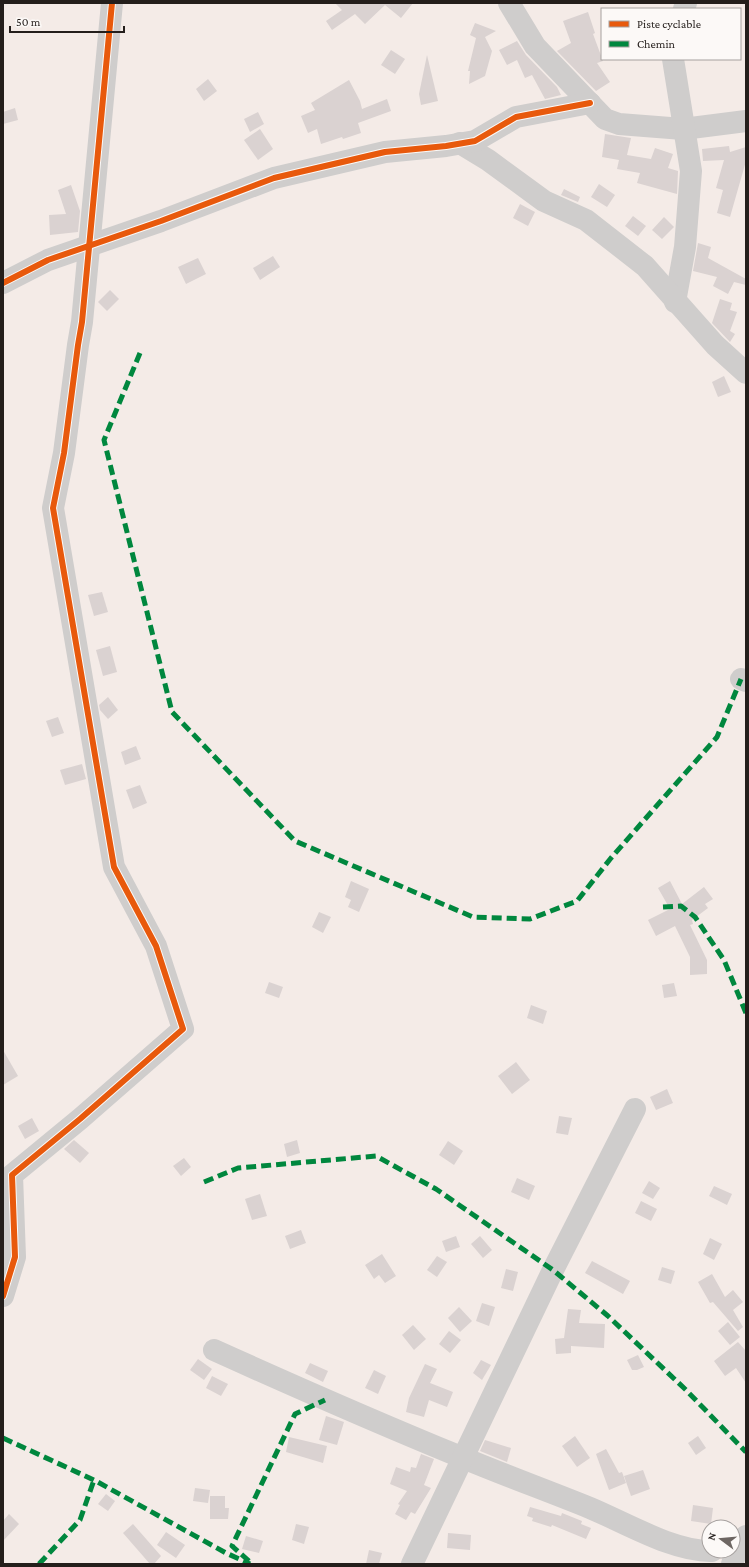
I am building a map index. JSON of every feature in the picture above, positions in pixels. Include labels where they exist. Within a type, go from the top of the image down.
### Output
[{"type":"street","points":[[3,1296],[15,1257],[12,1175],[80,1119],[183,1029],[156,946],[114,867],[53,508],[64,453],[82,322],[112,3]]},
{"type":"street","points":[[509,3],[535,46],[605,119],[612,122],[683,129],[746,120]]},
{"type":"street","points":[[673,60],[683,129],[691,171],[685,247],[675,302]]},
{"type":"street","points":[[3,283],[48,260],[161,221],[274,178],[385,152],[474,141],[516,117],[590,103]]},
{"type":"street","points":[[460,143],[488,160],[544,201],[586,220],[645,266],[675,302],[715,345],[746,373]]},
{"type":"street","points":[[412,1564],[553,1270],[635,1109]]},
{"type":"street","points":[[214,1350],[325,1400],[462,1458],[591,1509],[672,1544],[701,1550]]},
{"type":"building","points":[[335,3],[413,3],[401,18],[385,5],[365,24],[355,14],[332,30],[326,21],[342,10]]},
{"type":"building","points":[[588,12],[595,33],[593,34],[601,56],[601,60],[603,61],[597,63],[610,82],[596,91],[557,51],[571,43],[563,21]]},
{"type":"building","points":[[475,23],[496,31],[485,37],[492,51],[485,76],[469,84],[470,71],[468,71],[476,38],[470,35]]},
{"type":"building","points":[[517,41],[526,55],[557,87],[561,95],[545,99],[532,75],[525,78],[517,60],[507,65],[499,50]]},
{"type":"building","points":[[391,50],[405,59],[395,74],[381,65]]},
{"type":"building","points":[[427,55],[438,101],[421,105],[419,94]]},
{"type":"building","points":[[208,79],[217,91],[204,101],[196,89]]},
{"type":"building","points":[[349,80],[360,101],[362,109],[387,99],[391,111],[358,123],[361,133],[321,144],[317,129],[308,133],[301,116],[315,110],[311,103]]},
{"type":"building","points":[[15,108],[18,120],[3,124],[3,112]]},
{"type":"building","points":[[258,112],[264,124],[250,132],[244,119]]},
{"type":"building","points":[[260,129],[273,149],[258,160],[244,140]]},
{"type":"building","points":[[605,134],[631,138],[627,155],[651,159],[655,148],[673,154],[668,168],[678,171],[677,194],[637,183],[640,173],[617,169],[619,160],[602,157]]},
{"type":"building","points":[[729,146],[730,152],[746,147],[746,161],[730,217],[717,213],[723,190],[716,188],[724,160],[703,161],[702,149]]},
{"type":"building","points":[[599,184],[615,195],[607,207],[591,197]]},
{"type":"building","points":[[71,185],[80,211],[78,232],[50,235],[49,215],[66,214],[58,190]]},
{"type":"building","points":[[564,189],[580,197],[578,202],[561,195]]},
{"type":"building","points":[[520,204],[535,212],[528,226],[513,218]]},
{"type":"building","points":[[633,216],[646,226],[638,236],[625,226]]},
{"type":"building","points":[[664,217],[674,227],[662,239],[652,230]]},
{"type":"building","points":[[698,243],[711,247],[708,258],[746,279],[746,285],[734,282],[728,294],[713,286],[717,277],[693,271]]},
{"type":"building","points":[[273,256],[280,267],[260,280],[253,268]]},
{"type":"building","points":[[198,258],[206,274],[186,284],[178,267]]},
{"type":"building","points":[[110,290],[119,299],[107,311],[98,302]]},
{"type":"building","points":[[720,299],[732,303],[730,310],[737,312],[730,331],[735,334],[730,342],[712,323]]},
{"type":"building","points":[[724,376],[731,392],[718,397],[712,382]]},
{"type":"building","points":[[102,592],[108,612],[94,616],[88,595]]},
{"type":"building","points":[[110,646],[117,672],[103,676],[96,650]]},
{"type":"building","points":[[108,697],[118,710],[108,719],[100,710],[99,705]]},
{"type":"building","points":[[58,717],[64,733],[52,737],[46,721]]},
{"type":"building","points":[[136,746],[141,759],[125,765],[121,752]]},
{"type":"building","points":[[82,764],[86,779],[65,785],[60,770]]},
{"type":"building","points":[[140,785],[147,803],[133,809],[126,790]]},
{"type":"building","points":[[351,881],[369,889],[359,912],[348,907],[351,900],[345,897]]},
{"type":"building","points":[[670,881],[682,904],[704,887],[713,899],[705,904],[708,908],[692,920],[693,924],[690,925],[707,960],[707,974],[690,975],[690,957],[675,926],[656,936],[648,920],[670,909],[658,888]]},
{"type":"building","points":[[319,912],[331,917],[323,933],[312,927]]},
{"type":"building","points":[[269,982],[283,987],[279,998],[265,993]]},
{"type":"building","points":[[674,983],[677,996],[664,998],[662,985]]},
{"type":"building","points":[[531,1005],[547,1011],[543,1024],[527,1018]]},
{"type":"building","points":[[3,1050],[18,1076],[3,1085]]},
{"type":"building","points":[[516,1062],[530,1080],[512,1094],[498,1076]]},
{"type":"building","points":[[667,1089],[673,1103],[656,1110],[650,1097]]},
{"type":"building","points":[[559,1116],[572,1118],[568,1135],[556,1133]]},
{"type":"building","points":[[32,1118],[39,1131],[25,1139],[18,1126]]},
{"type":"building","points":[[74,1140],[89,1153],[80,1163],[64,1149]]},
{"type":"building","points":[[297,1140],[300,1153],[287,1157],[284,1144]]},
{"type":"building","points":[[448,1141],[463,1151],[454,1165],[439,1155]]},
{"type":"building","points":[[184,1158],[191,1167],[181,1176],[173,1166]]},
{"type":"building","points":[[517,1178],[535,1186],[529,1200],[511,1192]]},
{"type":"building","points":[[649,1181],[660,1188],[653,1199],[642,1193]]},
{"type":"building","points":[[714,1186],[732,1194],[727,1205],[709,1196]]},
{"type":"building","points":[[260,1194],[267,1216],[252,1220],[245,1199]]},
{"type":"building","points":[[641,1201],[657,1209],[651,1221],[635,1213]]},
{"type":"building","points":[[301,1230],[306,1243],[290,1249],[285,1236]]},
{"type":"building","points":[[456,1236],[460,1247],[446,1252],[442,1241]]},
{"type":"building","points":[[480,1236],[492,1250],[483,1258],[471,1244]]},
{"type":"building","points":[[710,1238],[722,1244],[714,1260],[703,1254]]},
{"type":"building","points":[[382,1254],[396,1276],[385,1283],[379,1275],[374,1279],[365,1265]]},
{"type":"building","points":[[437,1256],[447,1262],[437,1277],[427,1270]]},
{"type":"building","points":[[592,1261],[630,1281],[623,1294],[585,1273]]},
{"type":"building","points":[[662,1267],[675,1271],[671,1284],[658,1280]]},
{"type":"building","points":[[506,1269],[518,1272],[513,1291],[501,1288]]},
{"type":"building","points":[[712,1274],[725,1297],[733,1290],[743,1302],[733,1310],[743,1327],[738,1331],[713,1302],[710,1303],[698,1282]]},
{"type":"building","points":[[482,1303],[495,1307],[489,1326],[476,1321]]},
{"type":"building","points":[[459,1307],[472,1321],[460,1332],[448,1318]]},
{"type":"building","points":[[568,1309],[581,1310],[579,1323],[605,1324],[604,1348],[571,1346],[571,1353],[556,1354],[555,1339],[564,1338]]},
{"type":"building","points":[[728,1322],[740,1337],[730,1345],[718,1331]]},
{"type":"building","points":[[413,1325],[426,1339],[414,1350],[402,1335]]},
{"type":"building","points":[[449,1331],[461,1340],[450,1353],[439,1344]]},
{"type":"building","points":[[738,1342],[746,1351],[746,1383],[736,1368],[725,1376],[714,1361]]},
{"type":"building","points":[[638,1355],[644,1367],[637,1370],[632,1370],[627,1360]]},
{"type":"building","points":[[198,1359],[212,1369],[204,1380],[190,1370]]},
{"type":"building","points":[[481,1360],[491,1365],[482,1380],[473,1373]]},
{"type":"building","points":[[310,1363],[328,1371],[323,1382],[305,1373]]},
{"type":"building","points":[[425,1364],[437,1369],[430,1383],[453,1392],[447,1407],[429,1400],[424,1417],[406,1412],[409,1398]]},
{"type":"building","points":[[374,1370],[386,1376],[378,1394],[365,1388]]},
{"type":"building","points":[[212,1376],[228,1384],[221,1396],[206,1388]]},
{"type":"building","points":[[326,1416],[344,1422],[337,1445],[319,1440]]},
{"type":"building","points":[[575,1436],[590,1458],[577,1467],[562,1446]]},
{"type":"building","points":[[698,1436],[706,1448],[696,1455],[688,1443]]},
{"type":"building","points":[[289,1437],[327,1446],[323,1463],[286,1452]]},
{"type":"building","points":[[485,1440],[511,1448],[507,1462],[480,1451]]},
{"type":"building","points":[[606,1449],[619,1473],[622,1472],[626,1483],[609,1490],[596,1454]]},
{"type":"building","points":[[421,1454],[434,1459],[424,1485],[431,1488],[415,1514],[411,1512],[406,1520],[395,1514],[400,1505],[398,1504],[407,1491],[390,1484],[396,1467],[410,1472],[411,1467],[416,1468]]},
{"type":"building","points":[[643,1470],[650,1489],[631,1496],[624,1476]]},
{"type":"building","points":[[195,1488],[210,1490],[208,1503],[193,1501]]},
{"type":"building","points":[[106,1494],[115,1501],[108,1511],[98,1504]]},
{"type":"building","points":[[210,1496],[225,1496],[225,1508],[229,1508],[228,1519],[210,1519]]},
{"type":"building","points":[[693,1505],[713,1508],[712,1519],[701,1519],[701,1522],[691,1521]]},
{"type":"building","points":[[530,1507],[561,1516],[562,1513],[582,1521],[581,1524],[591,1528],[586,1539],[552,1525],[551,1527],[532,1521],[533,1518],[527,1516]]},
{"type":"building","points":[[9,1514],[19,1524],[3,1541],[3,1521]]},
{"type":"building","points":[[133,1524],[161,1556],[154,1564],[150,1564],[123,1533]]},
{"type":"building","points":[[296,1524],[309,1527],[304,1544],[292,1540]]},
{"type":"building","points":[[166,1532],[185,1545],[176,1558],[157,1545]]},
{"type":"building","points":[[448,1533],[471,1535],[470,1550],[447,1548]]},
{"type":"building","points":[[246,1536],[263,1541],[259,1553],[242,1549]]},
{"type":"building","points":[[369,1550],[382,1553],[379,1564],[366,1564]]},
{"type":"marked path","points":[[140,353],[104,440],[172,712],[295,841],[473,917],[530,919],[577,901],[611,858],[717,737],[741,679]]},
{"type":"marked path","points":[[663,907],[681,906],[695,917],[724,960],[746,1013]]},
{"type":"marked path","points":[[204,1182],[238,1168],[376,1156],[436,1189],[553,1270],[608,1316],[686,1390],[746,1452]]},
{"type":"marked path","points":[[249,1561],[232,1546],[295,1414],[325,1400]]},
{"type":"marked path","points":[[3,1438],[94,1480],[226,1553],[250,1564]]},
{"type":"marked path","points":[[39,1564],[80,1520],[94,1480]]},
{"type":"cycle path","points":[[3,1296],[15,1257],[12,1175],[80,1119],[183,1029],[156,946],[114,867],[53,508],[64,453],[82,322],[112,3]]},
{"type":"cycle path","points":[[3,283],[48,260],[161,221],[274,178],[385,152],[446,146],[475,141],[516,117],[590,103]]}]
